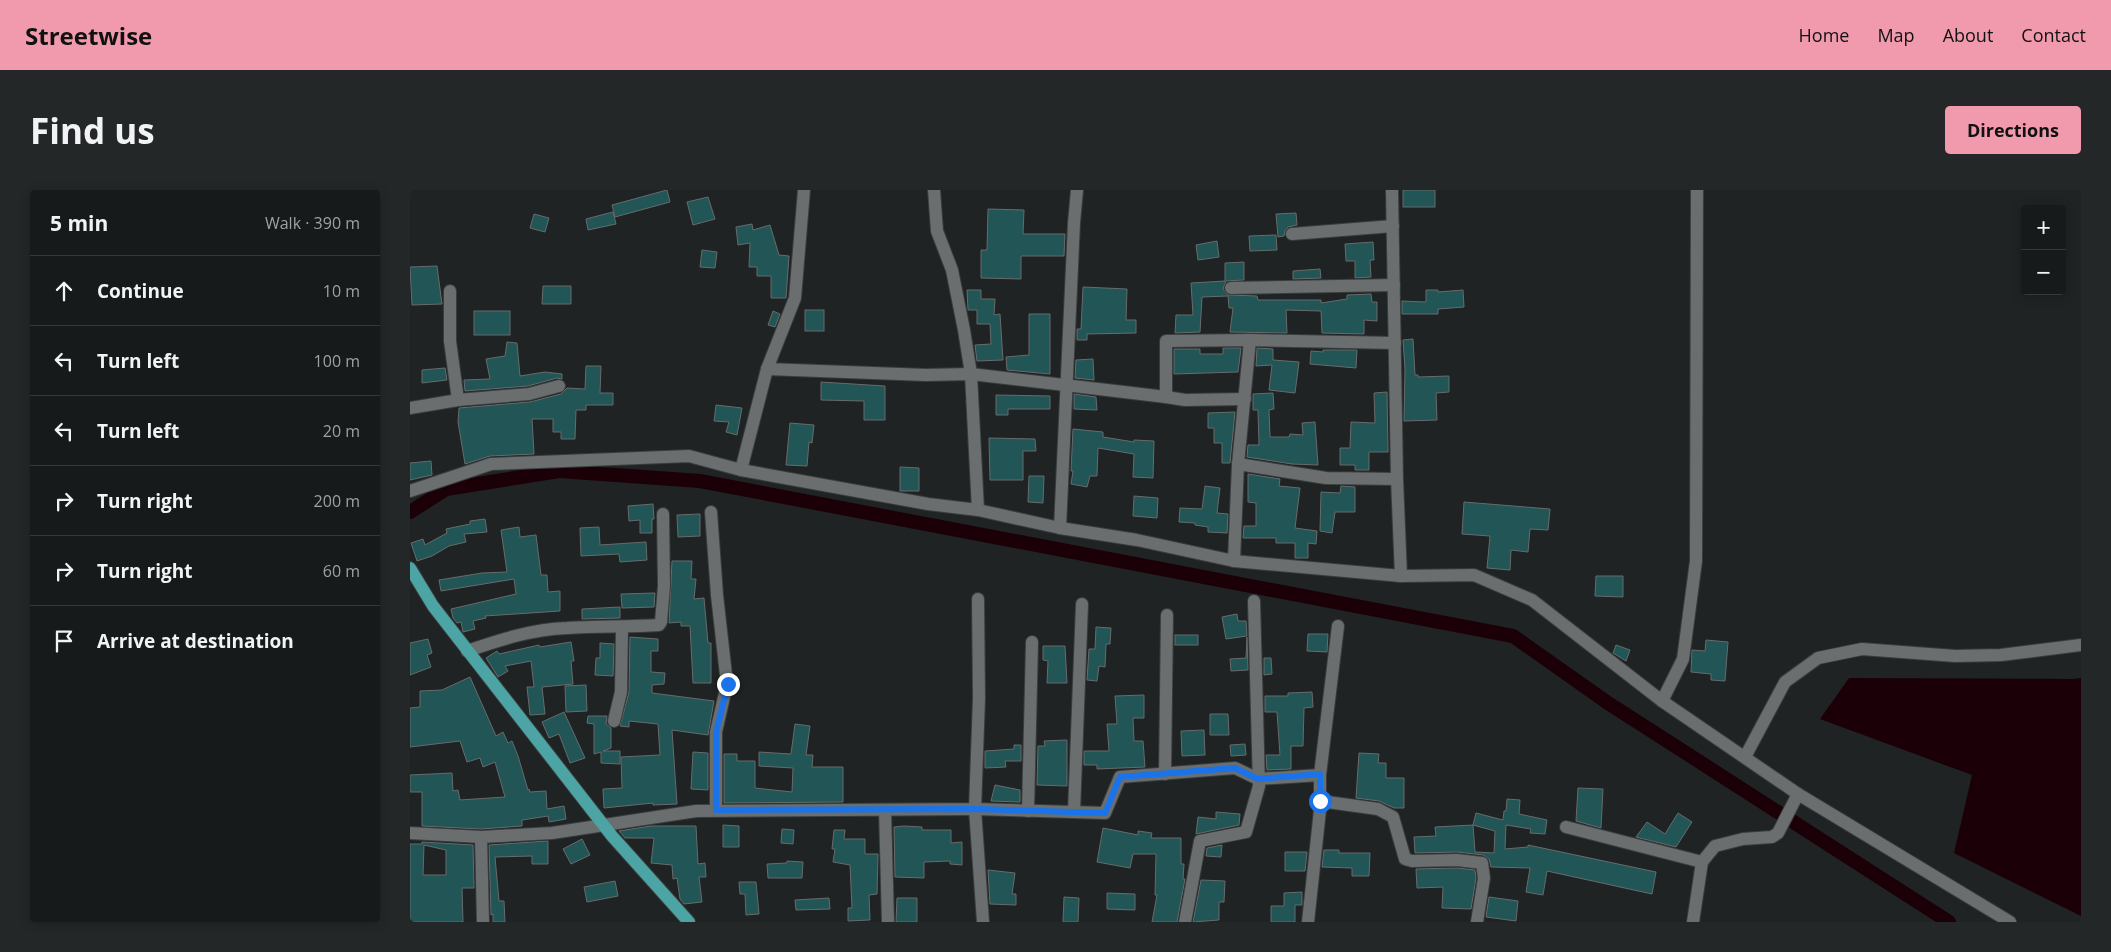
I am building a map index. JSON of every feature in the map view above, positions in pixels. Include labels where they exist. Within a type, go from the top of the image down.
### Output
[{"type":"main road","points":[[410,568],[433,606],[603,824],[689,922]]},
{"type":"street","points":[[741,470],[767,368],[795,298],[804,190]]},
{"type":"street","points":[[934,190],[937,231],[952,270],[971,374],[978,510]]},
{"type":"street","points":[[1060,528],[1077,190]]},
{"type":"street","points":[[1392,190],[1397,479],[1401,576]]},
{"type":"street","points":[[1662,701],[1683,659],[1696,561],[1697,190]]},
{"type":"street","points":[[1292,234],[1393,226]]},
{"type":"street","points":[[1231,288],[1394,286]]},
{"type":"street","points":[[450,291],[450,342],[458,400]]},
{"type":"street","points":[[1166,397],[1166,341],[1250,340],[1395,343]]},
{"type":"street","points":[[1234,561],[1238,464],[1250,340]]},
{"type":"street","points":[[767,368],[926,375],[971,374],[1185,400],[1245,399]]},
{"type":"street","points":[[410,408],[458,400],[529,394],[559,386]]},
{"type":"street","points":[[410,491],[491,464],[689,456],[741,470],[928,504],[978,510],[1060,528],[1137,540],[1234,561],[1401,576],[1474,575],[1532,600],[1662,701],[1798,794],[2010,922]]},
{"type":"street","points":[[1238,464],[1326,478],[1397,479]]},
{"type":"street","points":[[711,512],[717,595],[728,684],[716,732],[716,810]]},
{"type":"street","points":[[467,651],[509,637],[566,628],[622,628],[659,625],[661,622],[664,586],[663,514]]},
{"type":"street","points":[[978,599],[979,698],[975,809],[984,922]]},
{"type":"street","points":[[1185,922],[1200,841],[1246,832],[1259,786],[1254,601]]},
{"type":"street","points":[[1074,812],[1082,604]]},
{"type":"street","points":[[1165,774],[1167,614]]},
{"type":"street","points":[[1308,922],[1320,801],[1320,774],[1338,626]]},
{"type":"street","points":[[614,721],[620,692],[622,628]]},
{"type":"street","points":[[1028,811],[1032,642]]},
{"type":"street","points":[[1745,758],[1785,682],[1818,658],[1862,649],[1955,656],[1992,655],[2081,645]]},
{"type":"street","points":[[410,834],[481,837],[552,833],[696,810],[975,809],[1105,813],[1120,777],[1235,768],[1258,779],[1320,774]]},
{"type":"street","points":[[1693,922],[1702,862],[1715,846],[1743,839],[1772,838],[1781,826],[1798,794]]},
{"type":"street","points":[[1320,801],[1378,809],[1393,816],[1405,859],[1412,861],[1457,860],[1482,863],[1484,878],[1477,922]]},
{"type":"street","points":[[885,810],[888,922]]},
{"type":"street","points":[[1566,828],[1702,862]]},
{"type":"street","points":[[481,837],[483,922]]},
{"type":"shaded area","points":[[1849,678],[2081,678],[2081,916],[1954,853],[1972,775],[1820,719]]},
{"type":"building","points":[[667,190],[670,202],[615,217],[612,205]]},
{"type":"building","points":[[1403,190],[1435,190],[1435,207],[1403,207]]},
{"type":"building","points":[[708,197],[715,219],[693,225],[687,202]]},
{"type":"building","points":[[988,209],[1024,210],[1023,234],[1065,234],[1064,256],[1021,256],[1021,279],[981,278],[981,250],[987,250]]},
{"type":"building","points":[[613,212],[616,224],[588,230],[586,219]]},
{"type":"building","points":[[1296,213],[1297,225],[1288,227],[1284,236],[1278,237],[1276,214]]},
{"type":"building","points":[[534,214],[549,218],[545,232],[530,228]]},
{"type":"building","points":[[752,224],[753,230],[770,225],[779,255],[789,256],[786,298],[771,298],[771,276],[757,276],[757,267],[749,267],[750,243],[738,245],[736,227]]},
{"type":"building","points":[[1276,235],[1277,250],[1250,251],[1249,236]]},
{"type":"building","points":[[1217,241],[1219,257],[1198,260],[1196,245]]},
{"type":"building","points":[[1373,242],[1374,260],[1370,260],[1371,277],[1355,278],[1355,261],[1346,261],[1345,244]]},
{"type":"building","points":[[702,250],[717,252],[715,268],[700,267]]},
{"type":"building","points":[[1244,262],[1244,280],[1226,281],[1223,289],[1228,295],[1257,296],[1258,300],[1321,300],[1321,303],[1347,299],[1347,295],[1371,294],[1372,302],[1377,302],[1377,321],[1364,320],[1364,334],[1322,333],[1321,311],[1286,310],[1287,333],[1230,332],[1233,308],[1229,308],[1228,296],[1202,297],[1200,332],[1175,333],[1176,315],[1193,315],[1191,283],[1225,281],[1225,263]]},
{"type":"building","points":[[437,266],[442,304],[412,305],[410,267]]},
{"type":"building","points":[[1320,269],[1321,278],[1293,279],[1293,271]]},
{"type":"building","points":[[543,286],[571,286],[571,304],[542,304]]},
{"type":"building","points":[[1083,287],[1127,289],[1126,320],[1136,320],[1136,333],[1087,334],[1087,340],[1077,340],[1077,329],[1081,329]]},
{"type":"building","points":[[967,290],[981,290],[981,299],[995,299],[994,315],[1000,314],[1003,360],[977,361],[975,345],[991,344],[990,324],[977,324],[977,310],[968,310]]},
{"type":"building","points":[[1426,290],[1438,290],[1438,292],[1463,290],[1464,307],[1438,309],[1438,314],[1402,314],[1402,301],[1426,302]]},
{"type":"building","points":[[805,310],[824,310],[824,331],[805,331]]},
{"type":"building","points":[[474,311],[510,311],[510,335],[474,335]]},
{"type":"building","points":[[773,311],[780,314],[775,327],[768,325]]},
{"type":"building","points":[[1029,314],[1050,314],[1050,374],[1007,370],[1006,357],[1029,355]]},
{"type":"building","points":[[1413,339],[1415,375],[1418,375],[1418,377],[1449,376],[1449,392],[1436,393],[1437,420],[1404,421],[1405,369],[1403,340]]},
{"type":"building","points":[[507,342],[517,343],[520,376],[545,372],[562,374],[562,379],[557,378],[528,386],[465,391],[464,380],[490,379],[486,359],[505,356]]},
{"type":"building","points":[[1223,348],[1241,348],[1238,372],[1174,374],[1174,349],[1200,349],[1200,354],[1223,354]]},
{"type":"building","points":[[1257,348],[1273,349],[1273,360],[1299,362],[1295,393],[1269,390],[1272,365],[1256,366]]},
{"type":"building","points":[[1323,350],[1357,350],[1356,368],[1310,364],[1311,351],[1323,352]]},
{"type":"building","points":[[1093,359],[1094,380],[1075,378],[1076,360]]},
{"type":"building","points":[[586,366],[601,366],[600,393],[613,393],[613,405],[586,405],[586,410],[576,410],[575,439],[561,439],[561,432],[553,432],[553,419],[532,419],[534,454],[490,456],[465,464],[458,422],[459,408],[530,402],[561,394],[567,388],[585,389]]},
{"type":"building","points":[[445,368],[447,380],[422,383],[422,370]]},
{"type":"building","points":[[821,382],[885,386],[885,420],[864,420],[864,401],[821,400]]},
{"type":"building","points":[[1387,392],[1388,452],[1369,452],[1369,470],[1355,470],[1355,465],[1340,465],[1340,448],[1350,448],[1351,422],[1375,423],[1374,393]]},
{"type":"building","points":[[1273,393],[1274,409],[1269,410],[1270,437],[1289,437],[1290,434],[1303,435],[1302,423],[1315,422],[1318,465],[1292,464],[1247,457],[1248,445],[1259,445],[1258,410],[1253,410],[1253,394]]},
{"type":"building","points":[[1074,394],[1096,397],[1097,410],[1074,409]]},
{"type":"building","points":[[996,395],[1050,396],[1050,409],[1008,409],[1008,415],[996,415]]},
{"type":"building","points":[[716,405],[742,408],[737,435],[726,432],[729,422],[714,421]]},
{"type":"building","points":[[1235,412],[1230,463],[1222,463],[1222,443],[1214,443],[1214,428],[1208,428],[1208,413]]},
{"type":"building","points":[[790,423],[814,425],[812,443],[809,442],[807,466],[786,465]]},
{"type":"building","points":[[1073,429],[1103,432],[1103,437],[1134,442],[1134,440],[1154,441],[1153,478],[1133,477],[1134,454],[1098,448],[1097,476],[1090,476],[1087,487],[1071,484],[1073,471],[1071,471]]},
{"type":"building","points":[[989,438],[1035,439],[1036,451],[1023,451],[1023,480],[990,480]]},
{"type":"building","points":[[431,461],[432,475],[410,480],[410,463]]},
{"type":"building","points":[[900,467],[919,468],[919,491],[900,491]]},
{"type":"building","points":[[1248,474],[1280,479],[1279,486],[1300,488],[1295,528],[1317,531],[1316,544],[1308,543],[1308,558],[1295,558],[1295,543],[1276,543],[1276,538],[1243,538],[1244,526],[1256,526],[1256,503],[1248,502]]},
{"type":"building","points":[[1029,476],[1044,476],[1043,503],[1028,502]]},
{"type":"building","points":[[1205,486],[1220,488],[1217,513],[1228,514],[1227,533],[1208,532],[1208,527],[1195,525],[1195,523],[1179,522],[1180,508],[1202,509]]},
{"type":"building","points":[[1341,486],[1355,487],[1355,512],[1335,512],[1332,533],[1320,531],[1321,492],[1340,493]]},
{"type":"building","points":[[1134,496],[1158,498],[1157,518],[1133,516]]},
{"type":"building","points":[[1464,502],[1550,509],[1548,530],[1530,529],[1528,552],[1511,550],[1510,570],[1487,568],[1490,536],[1462,534]]},
{"type":"building","points":[[653,504],[654,519],[652,519],[652,533],[640,533],[640,520],[629,521],[628,506]]},
{"type":"building","points":[[700,514],[700,536],[678,537],[677,515]]},
{"type":"building","points":[[485,519],[487,532],[464,534],[466,542],[449,546],[432,556],[417,561],[411,543],[423,539],[425,545],[447,533],[446,529],[470,524],[470,521]]},
{"type":"building","points":[[519,527],[520,537],[536,535],[541,575],[547,575],[548,592],[560,591],[560,611],[485,616],[486,618],[473,621],[475,629],[463,632],[461,622],[457,623],[453,618],[451,609],[516,594],[514,579],[441,591],[439,580],[482,573],[507,572],[501,530]]},
{"type":"building","points":[[599,527],[600,545],[646,542],[647,560],[620,562],[619,554],[581,556],[580,528]]},
{"type":"building","points":[[672,561],[692,561],[691,579],[696,579],[694,599],[704,598],[708,643],[711,643],[711,683],[693,683],[690,626],[681,626],[681,622],[669,623]]},
{"type":"building","points":[[1596,576],[1623,576],[1623,597],[1595,596]]},
{"type":"building","points":[[655,593],[654,607],[622,608],[621,594]]},
{"type":"building","points":[[620,607],[620,618],[582,619],[582,609]]},
{"type":"building","points":[[1237,614],[1238,621],[1246,621],[1247,636],[1226,639],[1222,617]]},
{"type":"building","points":[[1096,627],[1111,628],[1110,644],[1106,644],[1105,667],[1099,666],[1097,681],[1087,680],[1089,649],[1095,649]]},
{"type":"building","points":[[1308,634],[1328,634],[1327,652],[1307,651]]},
{"type":"building","points":[[1175,635],[1198,635],[1198,645],[1175,645]]},
{"type":"building","points":[[630,637],[658,639],[658,651],[651,651],[651,672],[665,673],[664,684],[652,685],[652,693],[714,701],[708,735],[672,730],[677,804],[653,805],[653,803],[604,808],[603,789],[622,788],[621,757],[660,755],[658,724],[629,721],[629,727],[620,726],[629,692]]},
{"type":"building","points":[[1247,637],[1248,670],[1231,671],[1230,659],[1246,658]]},
{"type":"building","points":[[428,639],[432,653],[427,655],[431,667],[410,675],[410,643]]},
{"type":"building","points":[[1706,640],[1728,642],[1725,681],[1711,680],[1711,674],[1691,672],[1692,650],[1705,651]]},
{"type":"building","points":[[571,642],[574,661],[571,661],[573,684],[542,687],[545,714],[530,715],[527,687],[534,687],[531,661],[505,666],[508,671],[498,677],[486,658],[497,651],[499,654],[539,645],[540,647]]},
{"type":"building","points":[[600,643],[614,644],[613,676],[595,675],[596,658],[600,658]]},
{"type":"building","points":[[1616,645],[1630,650],[1626,661],[1613,653]]},
{"type":"building","points":[[1043,646],[1065,646],[1067,683],[1047,683],[1048,661],[1043,660]]},
{"type":"building","points":[[1264,658],[1271,658],[1272,674],[1264,675]]},
{"type":"building","points":[[470,677],[496,736],[503,732],[508,743],[512,741],[528,790],[530,792],[546,791],[547,809],[564,806],[566,819],[549,822],[548,816],[522,820],[522,826],[481,829],[422,826],[422,792],[410,792],[410,775],[452,773],[453,791],[458,790],[460,800],[505,797],[495,762],[483,767],[480,758],[467,762],[460,741],[410,747],[410,708],[420,707],[420,691],[442,690]]},
{"type":"building","points":[[586,685],[587,711],[566,712],[565,686]]},
{"type":"building","points":[[1312,692],[1313,707],[1304,708],[1303,746],[1291,746],[1291,769],[1267,770],[1266,755],[1280,755],[1277,712],[1265,712],[1265,696],[1288,696],[1288,693]]},
{"type":"building","points":[[1144,695],[1144,718],[1133,718],[1134,741],[1143,741],[1145,767],[1097,769],[1097,765],[1084,765],[1084,751],[1109,751],[1107,724],[1117,724],[1115,696]]},
{"type":"building","points":[[564,712],[585,758],[570,763],[559,734],[549,738],[542,722]]},
{"type":"building","points":[[1210,714],[1228,714],[1229,735],[1210,735]]},
{"type":"building","points":[[588,716],[607,716],[606,724],[611,728],[611,748],[603,751],[620,751],[620,764],[601,763],[601,752],[594,754],[594,724],[587,723]]},
{"type":"building","points":[[795,724],[810,726],[806,755],[813,755],[812,767],[843,767],[843,802],[724,803],[724,754],[737,754],[737,761],[755,761],[755,788],[792,792],[793,768],[759,766],[759,752],[791,754]]},
{"type":"building","points":[[1204,730],[1205,755],[1182,756],[1181,731]]},
{"type":"building","points":[[1067,740],[1067,786],[1037,785],[1038,746],[1045,746],[1044,741]]},
{"type":"building","points":[[1245,744],[1246,755],[1231,756],[1230,745]]},
{"type":"building","points":[[1014,745],[1021,745],[1021,761],[1005,761],[1006,767],[985,768],[985,751],[1014,749]]},
{"type":"building","points":[[693,752],[708,753],[708,790],[691,789]]},
{"type":"building","points":[[1359,753],[1379,754],[1378,763],[1386,763],[1386,778],[1404,778],[1404,808],[1394,808],[1379,801],[1356,798]]},
{"type":"building","points":[[995,785],[1020,790],[1020,802],[991,801]]},
{"type":"building","points":[[1578,788],[1603,789],[1601,828],[1576,821]]},
{"type":"building","points":[[1507,799],[1520,800],[1519,814],[1547,820],[1545,834],[1530,833],[1531,829],[1506,825],[1505,849],[1528,847],[1528,845],[1656,872],[1652,894],[1547,871],[1543,895],[1526,892],[1530,868],[1491,867],[1489,859],[1483,855],[1457,852],[1415,853],[1414,837],[1436,836],[1435,827],[1473,825],[1476,813],[1503,820],[1504,811],[1506,811]],"holes":[[[1473,825],[1495,831],[1494,853],[1475,852]]]},
{"type":"building","points":[[1216,812],[1240,814],[1239,825],[1196,834],[1198,817],[1216,819]]},
{"type":"building","points":[[1678,813],[1692,822],[1676,847],[1636,837],[1647,822],[1665,834]]},
{"type":"building","points":[[723,825],[739,826],[739,847],[723,847]]},
{"type":"building","points":[[651,826],[696,826],[698,864],[705,863],[706,877],[699,877],[702,902],[684,904],[680,899],[677,878],[673,879],[672,865],[651,863],[654,838],[625,838],[619,831]]},
{"type":"building","points":[[894,827],[922,827],[922,830],[951,830],[951,843],[962,842],[962,865],[950,864],[950,861],[924,862],[924,878],[895,877]]},
{"type":"building","points":[[1103,828],[1138,835],[1138,831],[1152,833],[1151,838],[1181,838],[1181,864],[1184,864],[1183,879],[1185,879],[1177,922],[1152,922],[1157,895],[1155,895],[1156,854],[1133,854],[1130,868],[1097,862]]},
{"type":"building","points":[[782,829],[794,830],[793,844],[781,843]]},
{"type":"building","points":[[834,830],[845,830],[844,839],[865,839],[865,854],[878,854],[877,894],[869,895],[870,920],[848,921],[848,908],[852,908],[850,865],[833,862],[835,849],[832,849]]},
{"type":"building","points":[[582,839],[590,855],[571,864],[563,849]]},
{"type":"building","points":[[548,841],[548,864],[532,864],[532,856],[495,857],[499,901],[504,901],[505,922],[493,922],[493,914],[491,915],[489,845]]},
{"type":"building","points":[[422,842],[473,845],[474,888],[462,888],[463,922],[410,922],[410,844],[422,844]],"holes":[[[424,845],[446,850],[446,875],[423,875]]]},
{"type":"building","points":[[1222,845],[1221,857],[1206,856],[1207,848]]},
{"type":"building","points":[[1324,850],[1339,850],[1339,853],[1370,853],[1369,876],[1352,876],[1352,868],[1322,867]]},
{"type":"building","points":[[1285,852],[1307,852],[1305,871],[1285,871]]},
{"type":"building","points":[[787,861],[803,862],[802,878],[768,878],[767,864],[787,863]]},
{"type":"building","points":[[1457,868],[1475,870],[1476,878],[1471,909],[1442,908],[1443,887],[1417,888],[1416,869]]},
{"type":"building","points":[[988,870],[1015,873],[1012,894],[1016,894],[1016,905],[990,904]]},
{"type":"building","points":[[1201,880],[1225,881],[1224,902],[1219,902],[1219,920],[1193,922]]},
{"type":"building","points":[[615,881],[618,896],[587,902],[584,887]]},
{"type":"building","points":[[739,882],[756,882],[759,914],[746,915],[745,894],[740,894]]},
{"type":"building","points":[[1302,892],[1302,905],[1295,905],[1295,922],[1271,922],[1271,906],[1284,906],[1284,893]]},
{"type":"building","points":[[1107,893],[1135,894],[1135,910],[1107,909]]},
{"type":"building","points":[[1064,897],[1079,898],[1078,922],[1063,922]]},
{"type":"building","points":[[1489,897],[1518,901],[1516,921],[1486,917]]},
{"type":"building","points":[[829,898],[830,909],[796,910],[795,900]]},
{"type":"building","points":[[897,898],[917,898],[917,922],[896,922]]},
{"type":"waterway","points":[[410,512],[446,489],[559,471],[700,481],[1513,636],[1608,703],[1949,922]]},
{"type":"route","points":[[728,684],[716,732],[716,810],[975,809],[1105,813],[1120,777],[1235,768],[1258,779],[1320,774],[1320,801]]}]
